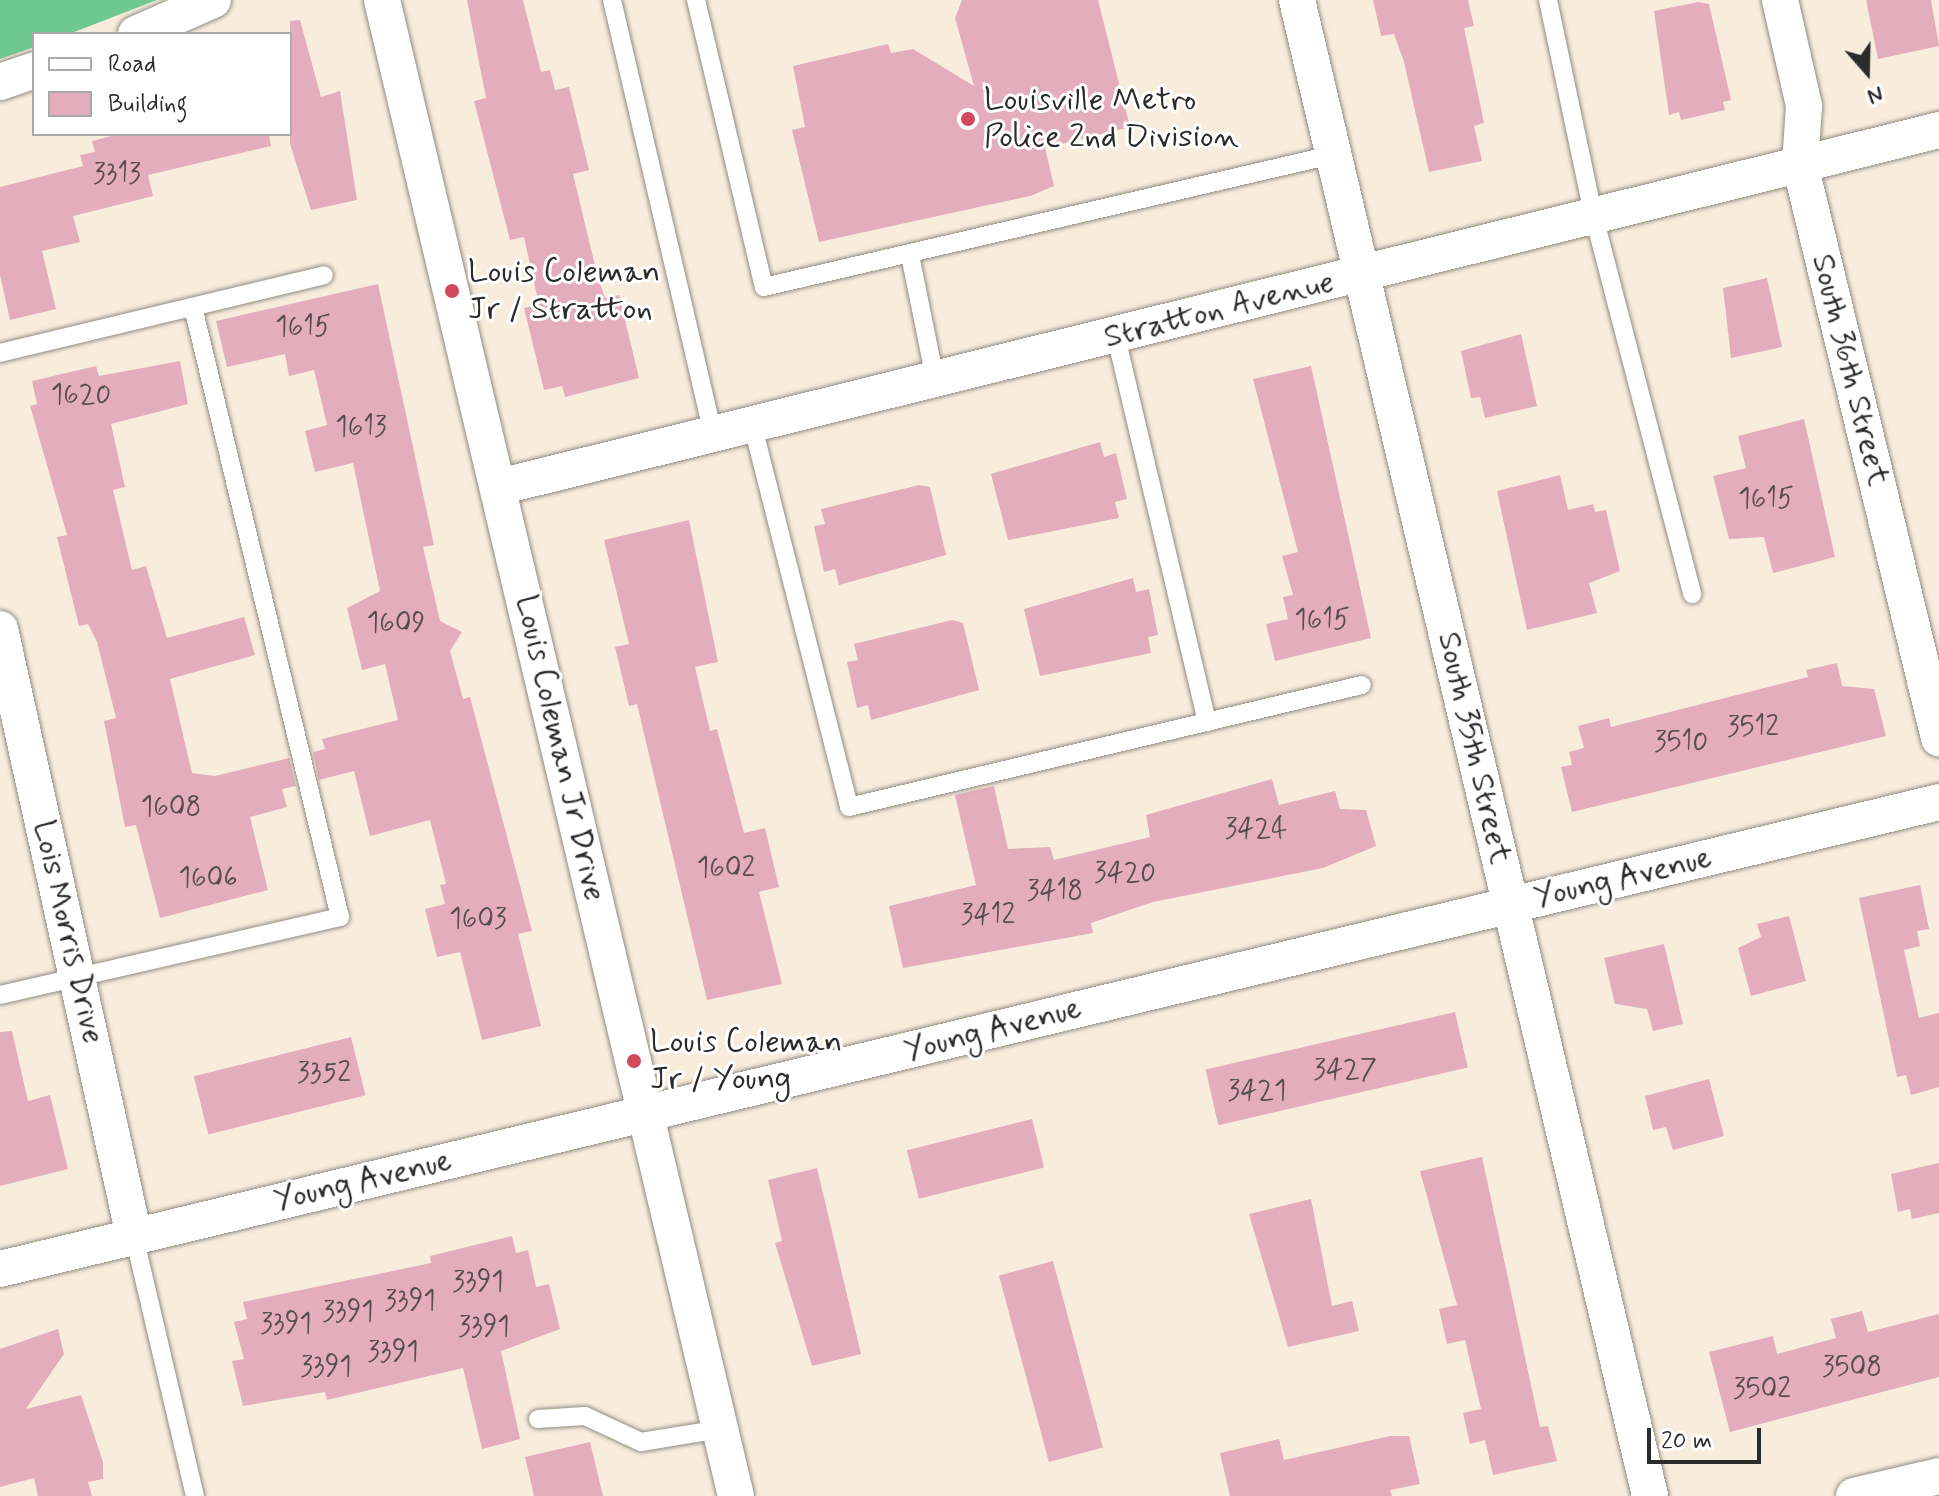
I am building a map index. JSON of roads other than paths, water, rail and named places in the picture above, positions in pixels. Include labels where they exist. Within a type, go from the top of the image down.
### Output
[{"type":"street","points":[[141,32],[213,0]]},
{"type":"street","name":"Louis Coleman Jr Drive","points":[[382,0],[736,1496]]},
{"type":"street","name":"South 35th Street","points":[[1297,0],[1365,272],[1509,905],[1650,1496]]},
{"type":"street","name":"South 36th Street","points":[[1780,0],[1804,106],[1800,164],[1939,738]]},
{"type":"street","points":[[0,82],[32,71]]},
{"type":"street","name":"Stratton Avenue","points":[[499,487],[752,423],[1116,337],[1593,213],[1939,130]]},
{"type":"street","name":"Lois Morris Drive","points":[[0,629],[134,1236]]},
{"type":"street","name":"Young Avenue","points":[[0,1269],[1939,802]]},
{"type":"street","points":[[1854,1496],[1939,1476]]},
{"type":"lane","points":[[612,0],[713,434]]},
{"type":"lane","points":[[696,0],[764,287],[1336,154]]},
{"type":"lane","points":[[1548,0],[1593,213],[1692,594]]},
{"type":"lane","points":[[910,255],[935,379]]},
{"type":"lane","points":[[0,353],[324,275]]},
{"type":"lane","points":[[0,995],[340,917],[193,307]]},
{"type":"lane","points":[[1116,337],[1207,722]]},
{"type":"lane","points":[[752,423],[849,807],[1362,685]]},
{"type":"lane","points":[[134,1236],[195,1496]]},
{"type":"lane","points":[[538,1419],[585,1416],[641,1442],[720,1429]]},
{"type":"place","name":"Louisville Metro Police 2nd Division","points":[[968,119]]},
{"type":"place","name":"Louis Coleman Jr / Stratton","points":[[452,291]]},
{"type":"place","name":"Louis Coleman Jr / Young","points":[[634,1061]]}]
